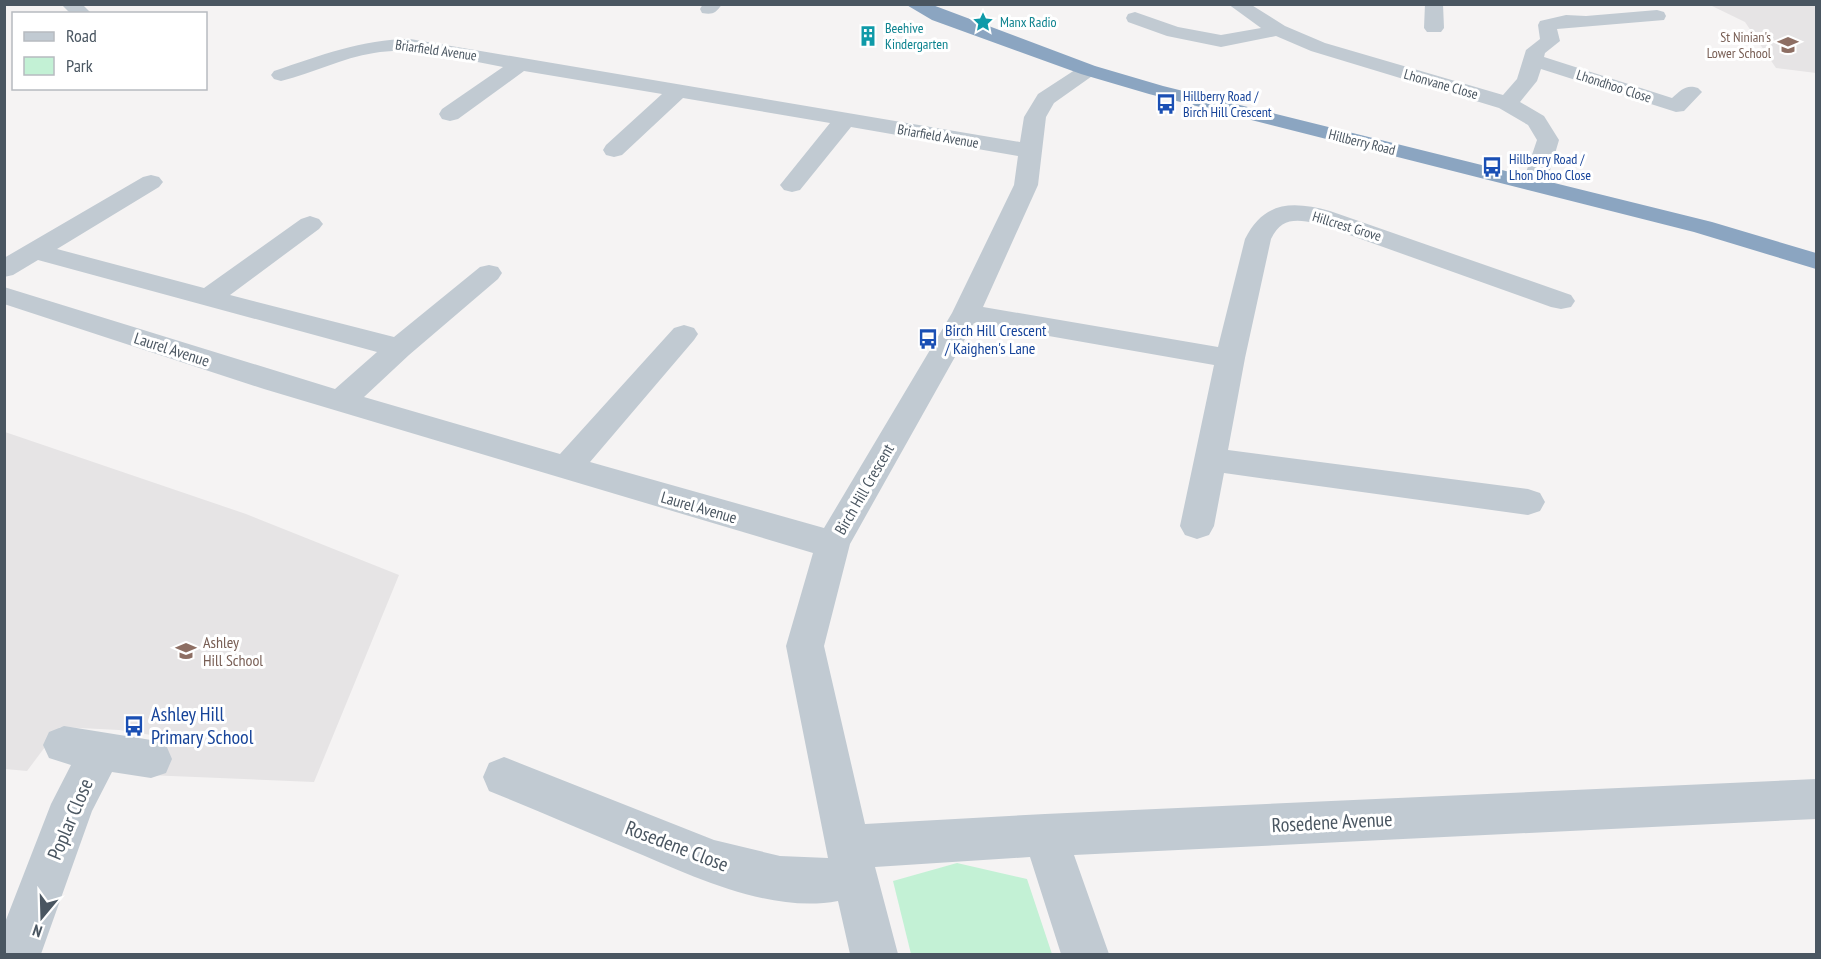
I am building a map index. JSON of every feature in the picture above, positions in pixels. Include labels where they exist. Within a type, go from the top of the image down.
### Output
[{"type":"highway","name":"Hillberry Road","points":[[914,4],[939,16],[1088,70],[1229,109],[1702,227],[1816,261]]},
{"type":"street","name":"Lhonvane Close","points":[[1238,4],[1278,30],[1361,62],[1507,104],[1536,121],[1548,140],[1534,184]]},
{"type":"street","points":[[1434,4],[1434,28]]},
{"type":"street","points":[[1155,13],[1126,20],[1221,41],[1278,30]]},
{"type":"street","points":[[1507,104],[1527,81],[1536,50],[1550,41],[1546,25],[1566,21],[1586,22],[1657,16]]},
{"type":"street","name":"Briarfield Avenue","points":[[281,75],[362,48],[388,43],[410,45],[844,121],[1031,151]]},
{"type":"street","name":"Lhondhoo Close","points":[[1532,60],[1676,106],[1691,92]]},
{"type":"street","points":[[450,114],[522,63]]},
{"type":"street","name":"Birch Hill Crescent","points":[[874,954],[806,646],[833,543],[966,313],[1026,185],[1035,117],[1046,99],[1088,70]]},
{"type":"street","points":[[614,150],[678,92]]},
{"type":"street","points":[[792,185],[844,121]]},
{"type":"street","points":[[4,269],[151,182]]},
{"type":"street","name":"Hillcrest Grove","points":[[1197,526],[1230,358],[1263,224],[1283,214],[1302,213],[1321,216],[1561,301]]},
{"type":"street","points":[[208,298],[310,224]]},
{"type":"street","points":[[35,251],[399,348]]},
{"type":"street","points":[[341,401],[399,348],[489,273]]},
{"type":"street","name":"Laurel Avenue","points":[[4,296],[341,401],[814,540],[833,543]]},
{"type":"street","points":[[966,313],[1230,358]]},
{"type":"street","points":[[566,468],[684,334]]},
{"type":"street","points":[[1209,459],[1528,502]]},
{"type":"street","name":"Poplar Close","points":[[17,954],[73,804],[82,748],[151,759]]},
{"type":"street","name":"Rosedene Close","points":[[504,777],[714,862],[780,879],[824,881],[852,861]]},
{"type":"street","name":"Rosedene Avenue","points":[[852,861],[1045,835],[1816,799]]},
{"type":"street","points":[[1045,835],[1085,954]]},
{"type":"shaded area","name":"St Ninian's Lower School","points":[[1710,5],[1816,5],[1816,73],[1776,68],[1745,22]]},
{"type":"shaded area","name":"Ashley Hill School","points":[[5,432],[246,514],[399,575],[314,782],[147,775],[171,738],[119,730],[60,727],[27,771],[5,769]]},
{"type":"green space","points":[[957,863],[1027,879],[1052,954],[911,954],[893,881]]},
{"type":"place","name":"Manx Radio","points":[[983,22]]},
{"type":"place","name":"Beehive Kindergarten","points":[[868,36]]},
{"type":"place","name":"St Ninian's Lower School","points":[[1788,45]]},
{"type":"place","name":"Hillberry Road / Birch Hill Crescent","points":[[1166,104]]},
{"type":"place","name":"Hillberry Road / Lhon Dhoo Close","points":[[1492,167]]},
{"type":"place","name":"Birch Hill Crescent / Kaighen's Lane","points":[[928,339]]},
{"type":"place","name":"Ashley Hill School","points":[[186,651]]},
{"type":"place","name":"Ashley Hill Primary School","points":[[134,726]]}]
